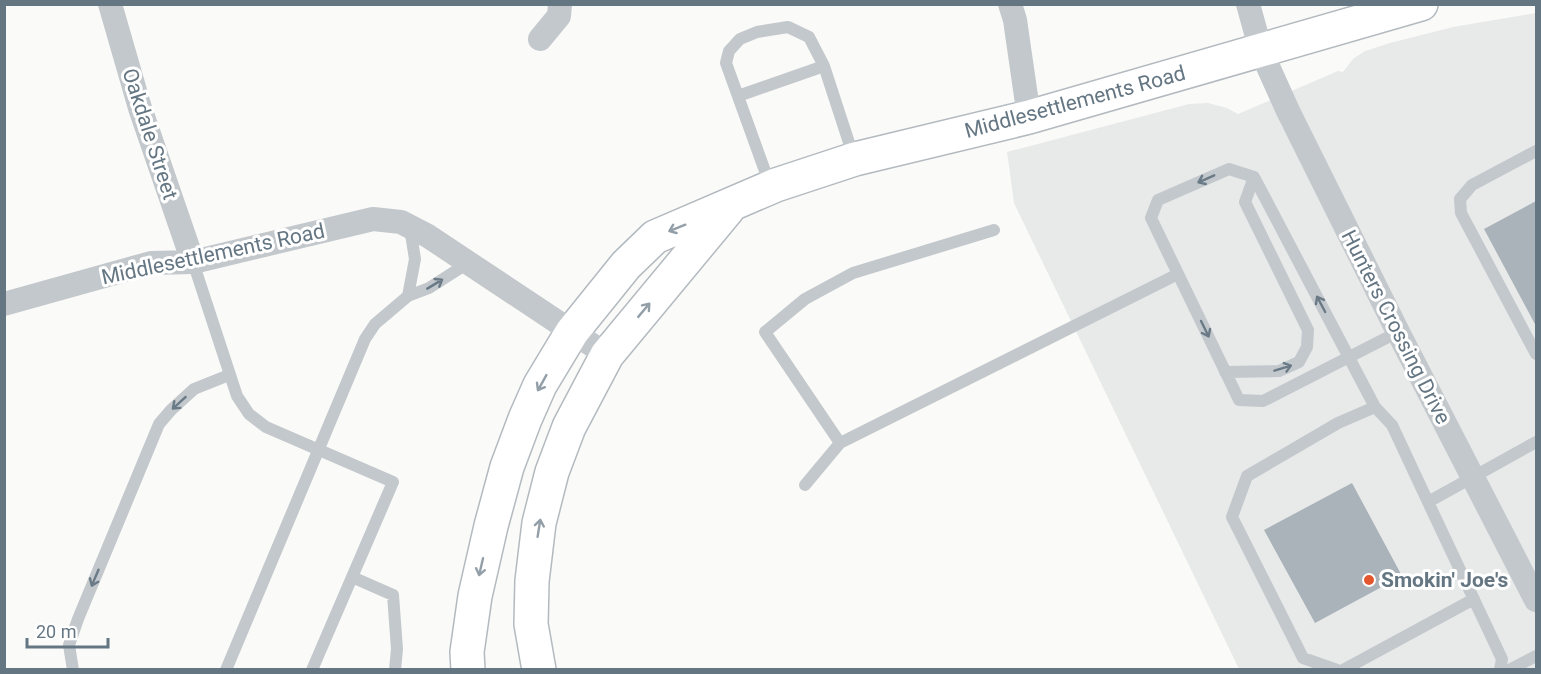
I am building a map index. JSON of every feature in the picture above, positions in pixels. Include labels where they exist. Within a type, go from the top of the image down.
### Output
[{"type":"main road","name":"Middlesettlements Road","points":[[572,332],[626,265],[655,237],[771,187],[855,159],[1029,117],[1421,4]]},
{"type":"main road","name":"Middlesettlements Road","points":[[608,355],[731,206]]},
{"type":"main road","points":[[468,669],[467,652],[475,596],[507,467],[540,386],[572,332]]},
{"type":"main road","points":[[539,669],[531,624],[532,581],[539,523],[552,472],[569,427],[608,355]]},
{"type":"street","name":"Oakdale Street","points":[[110,4],[140,108],[193,262]]},
{"type":"street","points":[[540,39],[559,16],[560,4]]},
{"type":"street","points":[[1010,4],[1015,20],[1029,117]]},
{"type":"street","name":"Hunters Crossing Drive","points":[[1248,4],[1261,51],[1293,122],[1536,600]]},
{"type":"street","name":"Middlesettlements Road","points":[[4,304],[151,263],[193,262],[374,219],[401,222],[428,236],[608,355]]},
{"type":"lane","points":[[771,187],[726,63],[729,51],[740,39],[757,32],[788,27],[809,37],[824,66],[855,159]]},
{"type":"lane","points":[[738,96],[824,66]]},
{"type":"lane","points":[[1536,151],[1472,185],[1460,199],[1461,213],[1536,354]]},
{"type":"lane","points":[[1398,332],[1349,356],[1263,401],[1239,400],[1151,218],[1158,200],[1229,169],[1254,177],[1349,356],[1375,407],[1392,425],[1502,659],[1500,669]]},
{"type":"lane","points":[[1225,372],[1279,371],[1299,362],[1307,346],[1308,330],[1245,202],[1254,177]]},
{"type":"lane","points":[[408,296],[415,260],[410,226]]},
{"type":"lane","points":[[840,443],[765,332],[805,299],[853,273],[994,230]]},
{"type":"lane","points":[[193,262],[229,375],[237,396],[249,414],[266,428],[393,482],[312,669]]},
{"type":"lane","points":[[226,669],[365,339],[375,324],[408,296],[429,288],[468,263]]},
{"type":"lane","points":[[805,485],[840,443],[1178,274]]},
{"type":"lane","points":[[73,669],[69,645],[78,619],[159,424],[194,389],[229,375]]},
{"type":"lane","points":[[1337,669],[1303,658],[1233,517],[1248,476],[1338,423],[1375,407]]},
{"type":"lane","points":[[1428,502],[1536,442]]},
{"type":"lane","points":[[352,577],[393,595],[395,669]]},
{"type":"lane","points":[[1343,669],[1474,599]]},
{"type":"lane","points":[[1509,669],[1536,656]]},
{"type":"shaded area","points":[[1536,13],[1536,669],[1239,669],[1014,203],[1007,152],[1189,104],[1208,103],[1227,108],[1238,114],[1338,71],[1343,72],[1353,59],[1365,51],[1453,27]]},
{"type":"building","points":[[1536,201],[1536,326],[1484,229]]},
{"type":"building","points":[[1352,483],[1402,576],[1315,623],[1264,530]]},
{"type":"place","name":"Smokin' Joe's","points":[[1369,580]]}]
